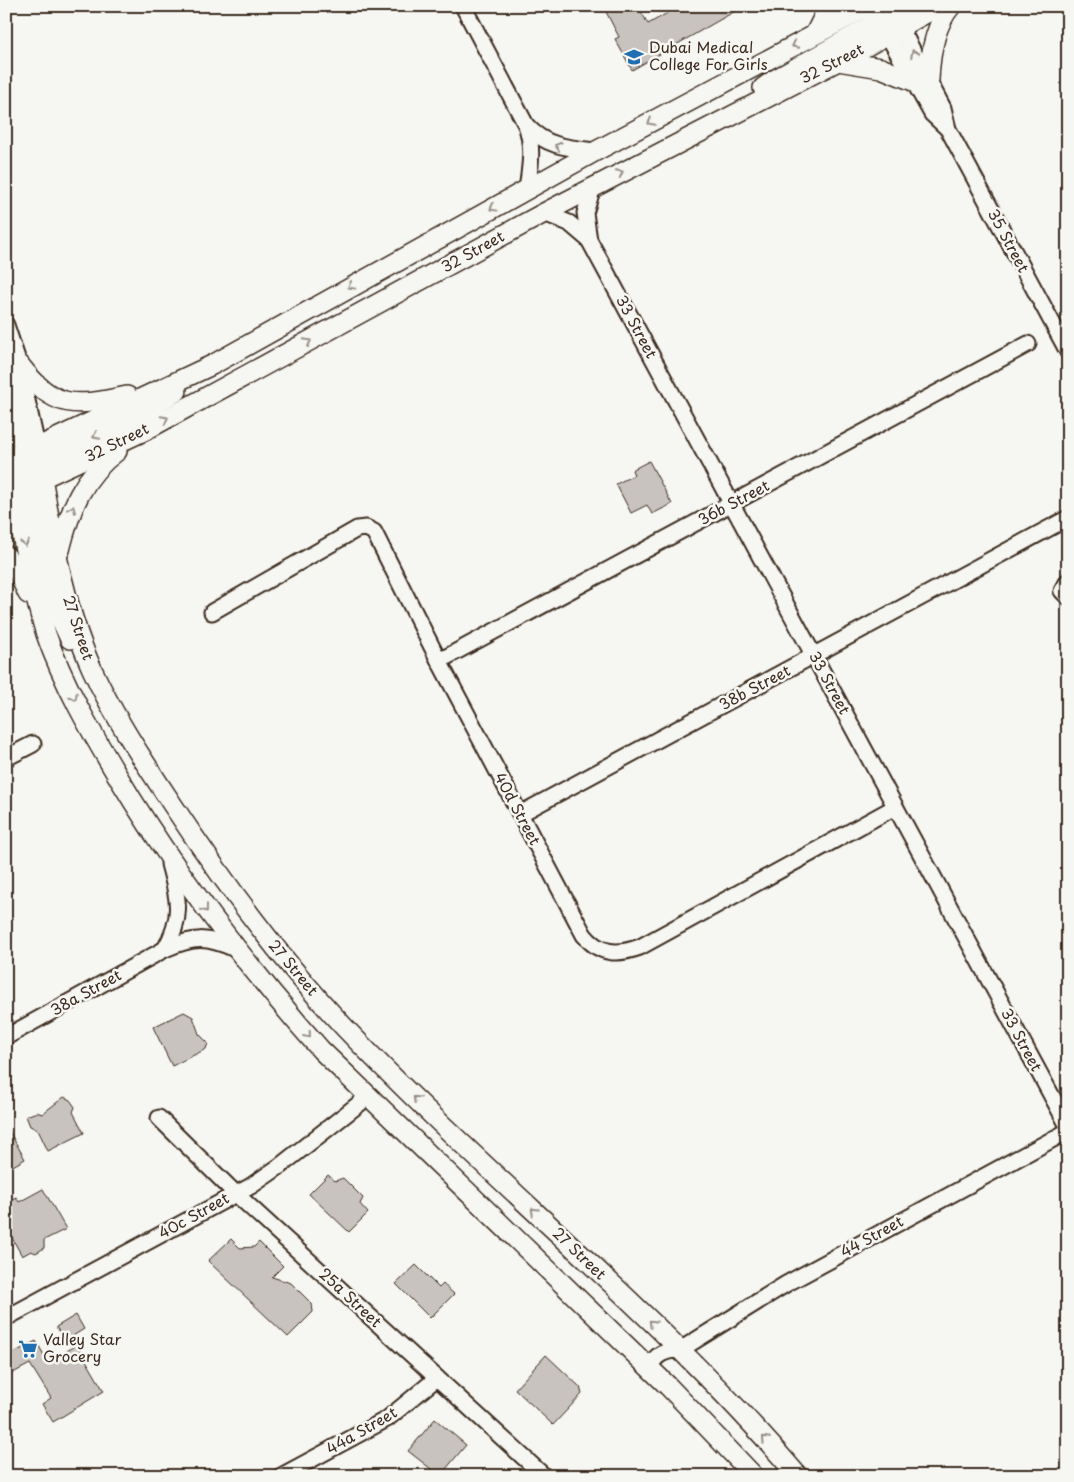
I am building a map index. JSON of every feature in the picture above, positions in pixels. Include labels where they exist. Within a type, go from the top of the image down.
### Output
[{"type":"street","points":[[463,6],[526,124],[535,134],[558,147],[596,151]]},
{"type":"street","points":[[815,34],[829,6]]},
{"type":"street","name":"32 Street","points":[[21,469],[158,389],[212,365],[336,294],[596,151],[815,34],[886,14],[939,6]]},
{"type":"street","points":[[838,61],[881,68],[921,81],[945,14],[951,6]]},
{"type":"street","points":[[751,106],[768,83],[869,27],[886,14]]},
{"type":"street","name":"32 Street","points":[[21,469],[144,431],[544,213],[838,61],[886,14]]},
{"type":"street","name":"35 Street","points":[[886,14],[921,81],[935,118],[948,129],[1062,327],[1068,352]]},
{"type":"street","points":[[526,124],[532,152],[527,190]]},
{"type":"street","name":"33 Street","points":[[589,240],[585,213],[593,187]]},
{"type":"street","name":"33 Street","points":[[544,213],[569,222],[589,240],[1068,1126]]},
{"type":"street","points":[[6,325],[13,370],[21,469],[58,611],[71,641],[91,667]]},
{"type":"street","name":"36b Street","points":[[439,661],[1028,344]]},
{"type":"street","points":[[21,469],[80,445],[158,403],[212,365]]},
{"type":"street","points":[[13,370],[33,382],[44,392],[71,403],[93,403],[158,389]]},
{"type":"street","points":[[58,556],[72,508],[92,473],[104,461],[144,431]]},
{"type":"street","name":"27 Street","points":[[21,469],[58,556],[74,622],[91,667],[137,752],[205,854],[294,970],[342,1025],[393,1077],[680,1350],[798,1476]]},
{"type":"street","name":"27 Street","points":[[21,469],[31,573],[46,634],[83,716],[166,854],[235,949],[321,1050],[718,1436],[754,1476]]},
{"type":"street","name":"38b Street","points":[[520,814],[1068,518]]},
{"type":"street","name":"40d Street","points":[[212,612],[357,529],[366,528],[376,536],[439,661],[584,935],[600,949],[620,954],[640,946],[895,807]]},
{"type":"street","points":[[6,556],[17,570],[46,634]]},
{"type":"street","points":[[1068,581],[1062,591],[1068,597]]},
{"type":"street","points":[[6,758],[33,744]]},
{"type":"street","points":[[165,948],[173,936],[179,909],[175,881],[166,854]]},
{"type":"street","name":"38a Street","points":[[6,1037],[165,948],[186,941],[205,939],[235,949]]},
{"type":"street","name":"40c Street","points":[[6,1318],[266,1176],[368,1096]]},
{"type":"street","name":"25a Street","points":[[159,1118],[235,1193],[544,1476]]},
{"type":"street","name":"44 Street","points":[[649,1369],[652,1360],[665,1351],[680,1350],[786,1284],[1068,1131]]},
{"type":"street","name":"44a Street","points":[[281,1476],[386,1419],[437,1378]]},
{"type":"building","points":[[603,6],[638,6],[648,24],[680,6],[744,6],[632,70],[615,39],[619,37]]},
{"type":"building","points":[[649,461],[672,504],[652,514],[647,505],[631,513],[616,484],[634,475],[632,470]]},
{"type":"building","points":[[184,1012],[193,1017],[199,1034],[208,1043],[206,1049],[172,1066],[153,1027]]},
{"type":"building","points":[[64,1097],[70,1100],[75,1107],[73,1112],[84,1133],[48,1151],[38,1130],[30,1126],[26,1116],[37,1112],[42,1114]]},
{"type":"building","points":[[6,1126],[25,1159],[6,1170]]},
{"type":"building","points":[[328,1175],[335,1181],[343,1178],[363,1198],[360,1204],[368,1213],[349,1232],[309,1194]]},
{"type":"building","points":[[43,1189],[66,1229],[44,1240],[44,1248],[36,1253],[31,1251],[22,1256],[6,1227],[6,1202],[16,1197],[19,1202]]},
{"type":"building","points":[[231,1239],[240,1248],[254,1247],[259,1242],[283,1266],[272,1277],[291,1283],[312,1304],[313,1312],[288,1337],[208,1261]]},
{"type":"building","points":[[416,1265],[439,1288],[443,1284],[454,1294],[430,1318],[396,1284]]},
{"type":"building","points":[[76,1315],[84,1329],[65,1341],[56,1327]]},
{"type":"building","points":[[36,1341],[48,1362],[77,1345],[104,1391],[53,1422],[42,1404],[51,1398],[30,1364],[11,1374],[6,1365],[6,1357]]},
{"type":"building","points":[[546,1355],[580,1387],[582,1394],[553,1425],[515,1389]]},
{"type":"building","points":[[435,1419],[466,1445],[440,1476],[408,1451]]},
{"type":"place","name":"Dubai Medical College For Girls","points":[[634,57]]},
{"type":"place","name":"Valley Star Grocery","points":[[28,1349]]}]
